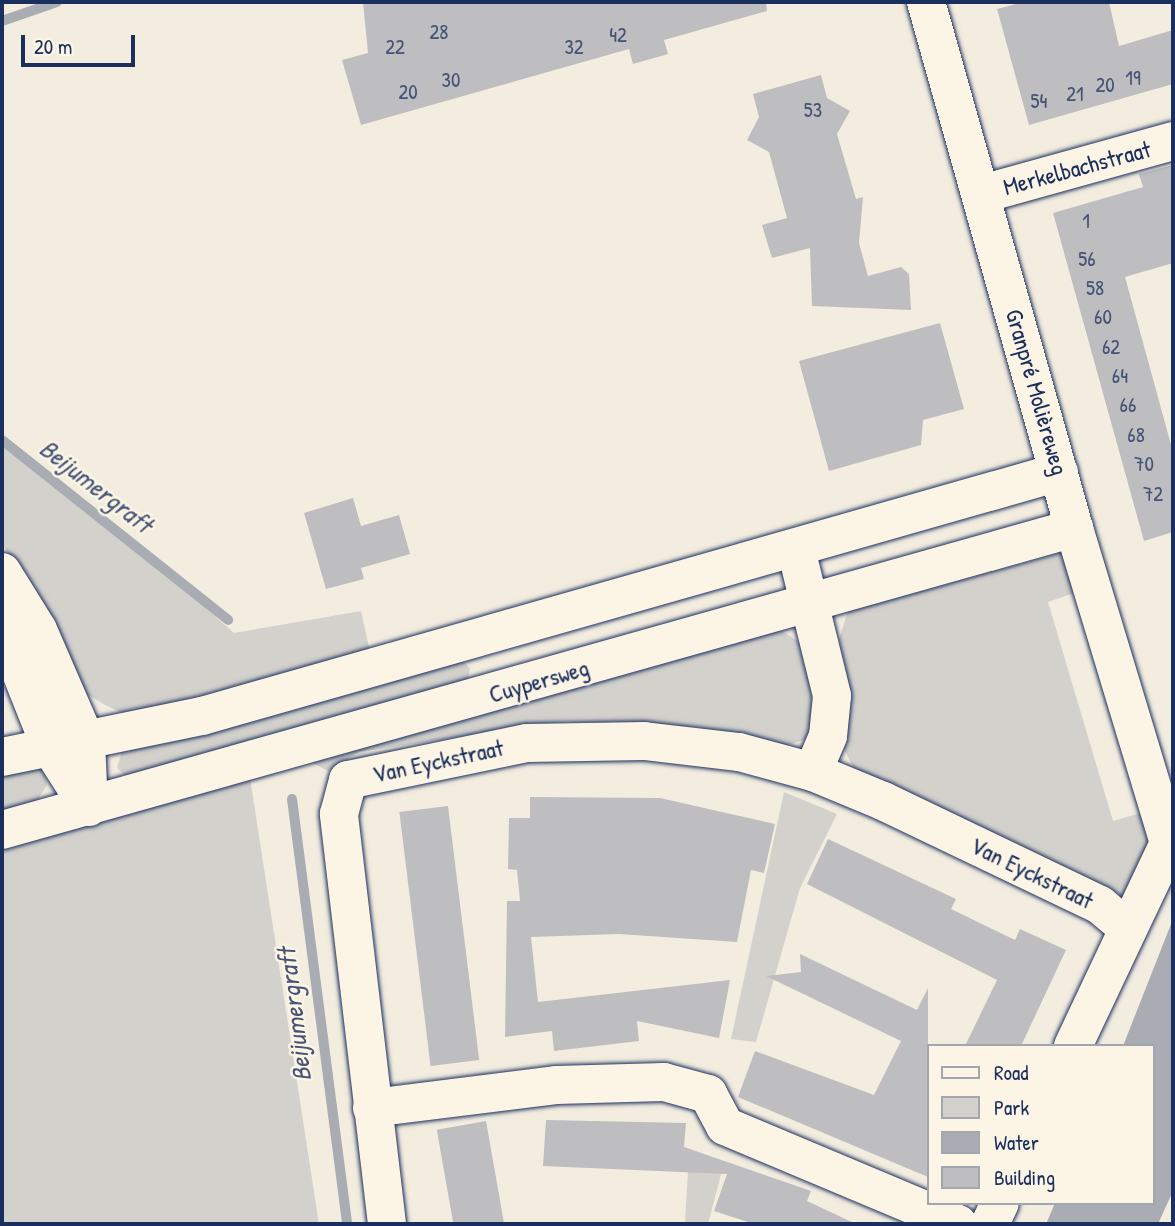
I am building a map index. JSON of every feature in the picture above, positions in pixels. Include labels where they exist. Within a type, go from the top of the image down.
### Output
[{"type":"main road","name":"Granpré Molièreweg","points":[[926,2],[1074,528],[1154,780],[1169,843],[1127,928]]},
{"type":"main road","name":"Merkelbachstraat","points":[[982,194],[1173,141]]},
{"type":"main road","points":[[2,757],[202,716],[1059,472]]},
{"type":"main road","name":"Cuypersweg","points":[[2,830],[1074,528]]},
{"type":"main road","points":[[796,549],[832,696],[828,736],[813,772]]},
{"type":"main road","points":[[2,572],[38,630],[89,807]]},
{"type":"main road","points":[[2,625],[69,745]]},
{"type":"main road","name":"Van Eyckstraat","points":[[387,1224],[339,814],[348,780],[527,743],[631,741],[739,752],[813,772],[1100,905],[1127,928]]},
{"type":"main road","points":[[1074,1044],[1127,928]]},
{"type":"main road","points":[[372,1108],[556,1085],[664,1082],[708,1094],[724,1126],[958,1224]]},
{"type":"main road","points":[[990,1224],[999,1205]]},
{"type":"green space","points":[[2,442],[55,475],[234,633],[361,611],[370,652],[134,718],[107,706],[85,693],[2,543]]},
{"type":"green space","points":[[1068,551],[1080,591],[1048,602],[1113,821],[1151,810],[1161,843],[1130,899],[855,771],[844,749],[850,693],[839,639],[848,611]]},
{"type":"green space","points":[[780,630],[801,643],[819,716],[807,739],[781,747],[697,727],[565,721],[359,752],[328,771],[309,761]]},
{"type":"green space","points":[[461,658],[470,669],[467,684],[126,776],[117,768],[123,748]]},
{"type":"green space","points":[[44,766],[47,785],[38,799],[24,812],[2,817],[2,768]]},
{"type":"green space","points":[[250,778],[319,1224],[2,1224],[2,845]]},
{"type":"green space","points":[[784,792],[837,814],[800,888],[756,1042],[731,1039]]},
{"type":"green space","points":[[689,1152],[724,1163],[708,1224],[685,1224]]},
{"type":"water","points":[[1173,919],[1173,1191],[1158,1224],[1046,1224],[1054,1205],[1154,1205],[1154,1044],[1124,1044]]},
{"type":"building","points":[[363,2],[766,2],[767,11],[664,40],[668,54],[633,64],[629,49],[361,125],[342,60],[368,53]]},
{"type":"building","points":[[1024,2],[1109,2],[1119,46],[1173,30],[1173,84],[1029,125],[997,9]]},
{"type":"building","points":[[821,75],[827,98],[850,111],[837,134],[856,199],[863,197],[859,243],[868,276],[901,267],[909,274],[911,310],[812,306],[810,248],[772,258],[762,225],[787,218],[769,152],[747,140],[759,117],[753,94]]},
{"type":"building","points":[[1173,165],[1173,263],[1125,277],[1173,452],[1173,532],[1144,541],[1053,213],[1143,187],[1139,174]]},
{"type":"building","points":[[940,323],[964,409],[923,420],[921,445],[829,471],[799,361]]},
{"type":"building","points":[[353,498],[361,526],[399,515],[410,554],[361,568],[364,579],[326,589],[304,513]]},
{"type":"building","points":[[530,797],[660,798],[775,824],[764,873],[751,870],[737,942],[619,934],[531,937],[538,1002],[730,980],[719,1038],[637,1021],[639,1041],[554,1051],[552,1031],[505,1037],[507,901],[520,901],[517,870],[508,869],[509,818],[530,818]]},
{"type":"building","points":[[448,806],[479,1060],[431,1066],[399,812]]},
{"type":"building","points":[[828,839],[956,899],[951,909],[1015,940],[1020,929],[1066,950],[1022,1044],[966,1044],[997,980],[807,884]]},
{"type":"building","points":[[800,954],[917,1010],[928,988],[926,1176],[738,1097],[755,1051],[874,1095],[901,1041],[766,976],[801,972]]},
{"type":"building","points":[[546,1120],[686,1123],[684,1147],[811,1191],[807,1201],[856,1224],[754,1224],[714,1211],[727,1174],[543,1166]]},
{"type":"building","points":[[486,1121],[504,1224],[453,1224],[437,1130]]},
{"type":"waterway","points":[[2,21],[57,2]]},
{"type":"waterway","name":"Beijumergraft","points":[[2,440],[228,620]]},
{"type":"waterway","name":"Beijumergraft","points":[[292,799],[347,1224]]}]
